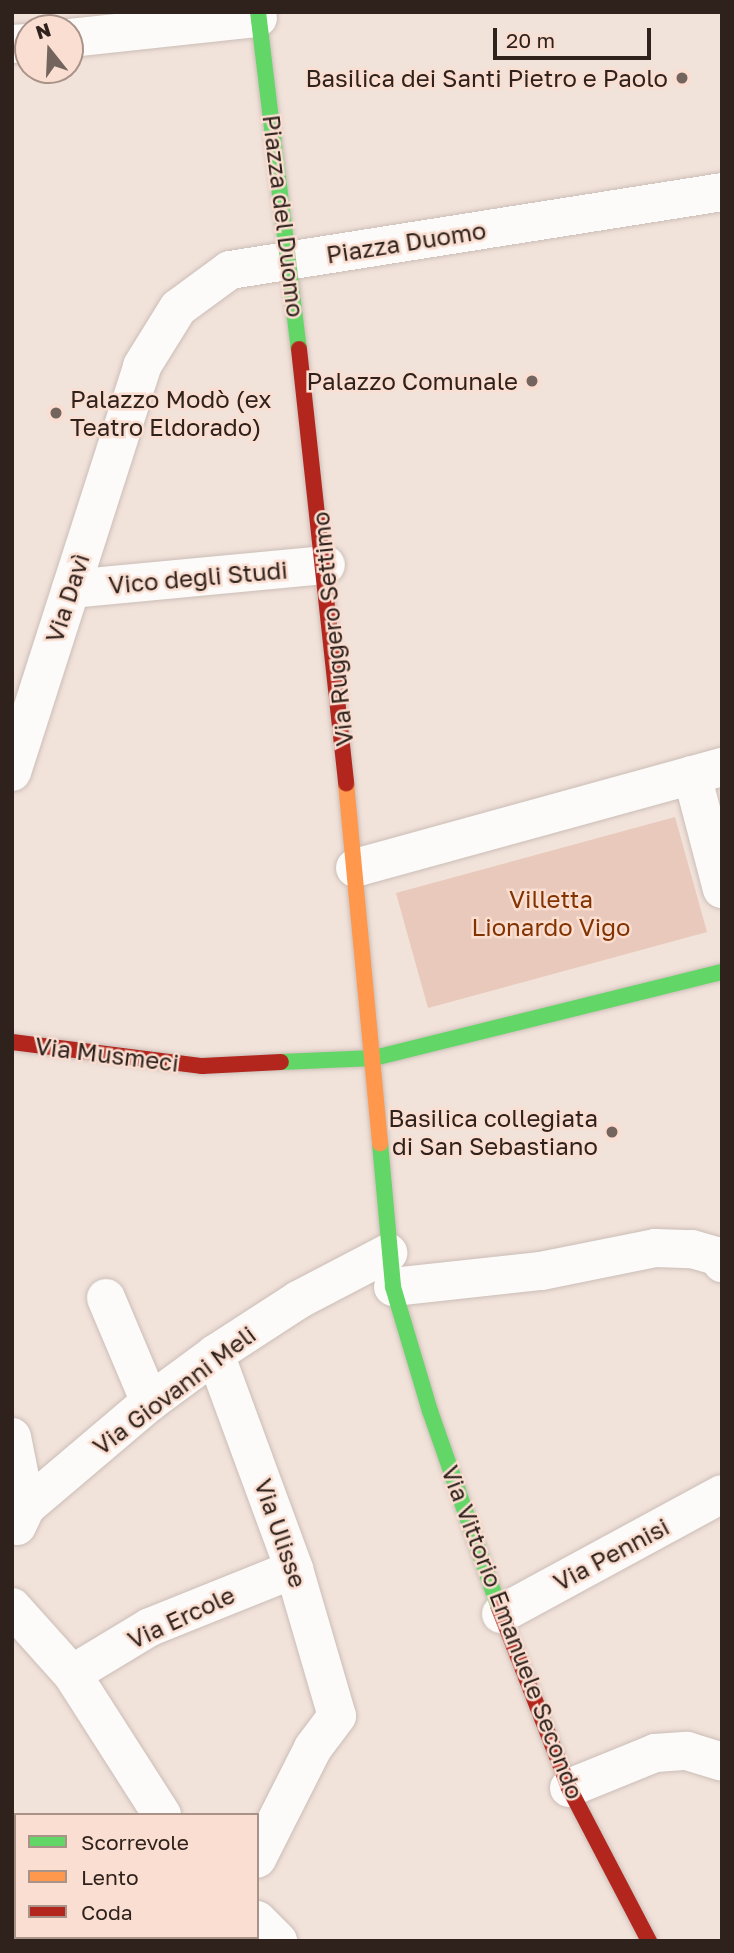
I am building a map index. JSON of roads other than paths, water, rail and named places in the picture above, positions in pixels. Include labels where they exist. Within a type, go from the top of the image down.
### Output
[{"type":"street","points":[[84,36],[258,15]]},
{"type":"street","name":"Piazza del Duomo","points":[[258,15],[309,420]]},
{"type":"street","name":"Piazza Duomo","points":[[122,425],[142,366],[178,309],[230,270],[722,191]]},
{"type":"street","name":"Via Ruggero Settimo","points":[[309,420],[326,565],[374,1058]]},
{"type":"street","name":"Via Davì","points":[[12,772],[122,425]]},
{"type":"street","name":"Vico degli Studi","points":[[71,589],[326,565]]},
{"type":"street","points":[[354,854],[707,771],[722,889]]},
{"type":"street","name":"Via Musmeci","points":[[12,1042],[202,1066],[374,1058],[722,972]]},
{"type":"street","name":"Via Vittorio Emanuele Secondo","points":[[374,1058],[393,1285],[501,1614],[569,1788],[649,1941]]},
{"type":"street","points":[[393,1285],[541,1271],[655,1248],[692,1249],[717,1256],[722,1263]]},
{"type":"street","name":"Via Giovanni Meli","points":[[22,1491],[215,1354],[298,1300],[393,1285]]},
{"type":"street","points":[[106,1298],[150,1402]]},
{"type":"street","name":"Via Ulisse","points":[[215,1354],[294,1569],[337,1716],[313,1748],[259,1854]]},
{"type":"street","name":"Via Pennisi","points":[[501,1614],[722,1494]]},
{"type":"street","name":"Via Ercole","points":[[72,1674],[150,1627],[294,1569]]},
{"type":"street","points":[[12,1607],[72,1674],[161,1813]]},
{"type":"street","points":[[569,1788],[655,1753],[687,1751],[722,1762]]},
{"type":"street","points":[[259,1922],[278,1941]]},
{"type":"place","name":"Basilica dei Santi Pietro e Paolo","points":[[682,78]]},
{"type":"place","name":"Palazzo Comunale","points":[[532,381]]},
{"type":"place","name":"Palazzo Modò (ex Teatro Eldorado)","points":[[56,413]]},
{"type":"place","name":"Basilica collegiata di San Sebastiano","points":[[612,1132]]},
{"type":"park label","name":"Villetta Lionardo Vigo","points":[[551,913]]}]
